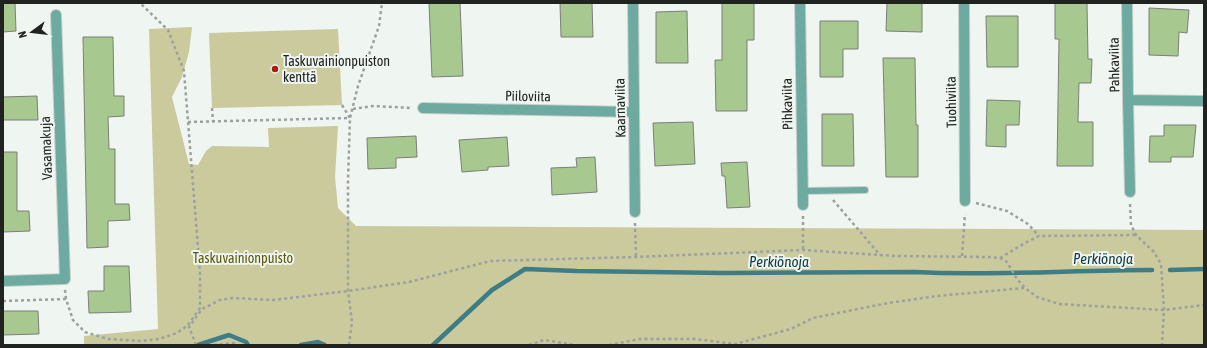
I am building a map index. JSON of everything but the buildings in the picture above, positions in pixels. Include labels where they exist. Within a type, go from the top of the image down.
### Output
[{"type":"street","name":"Kaarnaviita","points":[[633,3],[635,212]]},
{"type":"street","name":"Pihkaviita","points":[[800,3],[803,205]]},
{"type":"street","name":"Tuohiviita","points":[[964,3],[966,201]]},
{"type":"street","name":"Pahkaviita","points":[[1127,3],[1128,100],[1204,101]]},
{"type":"street","name":"Vasamakuja","points":[[56,15],[65,279]]},
{"type":"street","points":[[1128,100],[1130,192]]},
{"type":"street","name":"Piiloviita","points":[[423,108],[634,112]]},
{"type":"street","points":[[3,281],[65,279]]},
{"type":"lane","points":[[802,191],[865,190]]},
{"type":"path","points":[[140,3],[168,30],[184,71],[200,273],[201,308]]},
{"type":"path","points":[[349,345],[352,322],[348,291],[348,180],[350,118],[358,86],[379,26],[382,3]]},
{"type":"path","points":[[342,105],[350,118]]},
{"type":"path","points":[[353,109],[374,106],[423,108]]},
{"type":"path","points":[[212,108],[213,121]]},
{"type":"path","points":[[188,122],[350,118]]},
{"type":"path","points":[[825,190],[847,218],[880,255]]},
{"type":"path","points":[[1130,192],[1131,225],[1136,235],[1154,252],[1160,264],[1164,310],[1162,345]]},
{"type":"path","points":[[962,256],[966,201],[1006,211],[1028,224],[1039,236]]},
{"type":"path","points":[[803,205],[803,250]]},
{"type":"path","points":[[635,212],[636,257]]},
{"type":"path","points":[[1000,258],[1039,236],[1136,235]]},
{"type":"path","points":[[65,279],[66,299],[73,320],[85,332],[108,339],[141,341],[159,339],[177,333],[188,326],[201,308],[220,300],[234,298],[273,300],[348,291],[409,282],[490,261],[803,250],[880,255],[1000,258],[1007,262],[1024,288],[1037,297],[1059,304],[1164,310],[1204,305]]},
{"type":"path","points":[[610,345],[640,339],[695,339],[736,345],[791,329],[813,318],[888,303],[937,296],[1024,288]]},
{"type":"path","points":[[3,301],[66,299]]},
{"type":"path","points":[[188,326],[196,345]]},
{"type":"path","points":[[529,345],[544,340],[574,345]]},
{"type":"path","points":[[214,345],[235,343],[237,345]]},
{"type":"green space","name":"Taskuvainionpuisto","points":[[192,27],[189,52],[182,77],[172,97],[189,164],[198,165],[206,151],[212,146],[269,147],[268,128],[338,126],[335,177],[338,208],[356,226],[1204,230],[1204,345],[84,345],[84,336],[158,329],[149,29]]},
{"type":"green space","name":"Taskuvainionpuiston kenttä","points":[[338,29],[342,105],[212,108],[209,33]]},
{"type":"waterway","name":"Perkiönoja","points":[[433,345],[492,290],[525,269],[724,273],[1004,273],[1152,270]]},
{"type":"waterway","name":"Perkiönoja","points":[[1170,270],[1204,269]]},
{"type":"waterway","name":"Perkiönoja","points":[[198,345],[229,335],[246,342],[248,345]]},
{"type":"waterway","name":"Perkiönoja","points":[[301,345],[318,342],[325,345]]},
{"type":"place","name":"Taskuvainionpuiston kenttä","points":[[275,69]]}]
